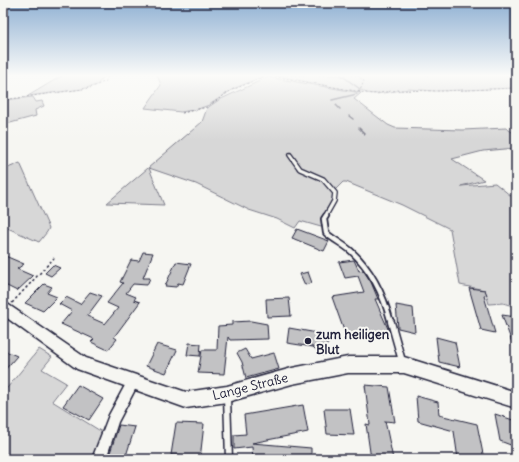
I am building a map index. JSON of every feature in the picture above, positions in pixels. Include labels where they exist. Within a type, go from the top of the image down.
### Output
[{"type":"main road","name":"Lange Straße","points":[[4,308],[82,364],[186,400],[227,394],[292,376],[348,365],[404,365],[516,400]]},
{"type":"street","points":[[99,459],[113,419],[133,382]]},
{"type":"lane","points":[[290,155],[300,169],[323,180],[335,193],[334,201],[324,219],[326,233],[354,253],[371,273],[380,288],[404,365]]},
{"type":"lane","points":[[227,394],[228,459]]},
{"type":"path","points":[[3,100],[28,97]]},
{"type":"path","points":[[182,113],[207,107],[222,97]]},
{"type":"path","points":[[4,308],[54,258]]},
{"type":"shaded area","points":[[33,97],[36,102],[42,101],[44,106],[35,110],[36,116],[3,125],[3,100]]},
{"type":"shaded area","points":[[153,97],[222,97],[209,105],[198,109],[181,112],[145,108]]},
{"type":"shaded area","points":[[226,97],[357,97],[354,99],[388,125],[395,128],[462,130],[506,128],[512,132],[516,132],[516,148],[483,151],[452,159],[484,180],[461,186],[495,183],[516,200],[516,261],[513,263],[516,267],[516,307],[503,303],[489,304],[485,290],[460,285],[450,229],[402,205],[346,182],[343,182],[335,190],[323,179],[297,168],[297,170],[320,179],[330,187],[333,200],[325,212],[321,227],[300,221],[295,228],[277,219],[249,210],[196,184],[149,168],[164,205],[107,203],[202,122],[207,108]]},
{"type":"shaded area","points":[[20,163],[49,228],[39,242],[3,226],[3,170]]},
{"type":"shaded area","points":[[39,349],[52,357],[42,369],[66,383],[52,401],[102,432],[93,459],[3,459],[3,393]]},
{"type":"building","points":[[297,229],[329,241],[324,251],[292,238]]},
{"type":"building","points":[[143,252],[153,253],[143,278],[150,278],[147,285],[133,284],[126,293],[136,297],[134,300],[140,302],[114,337],[117,339],[108,350],[91,342],[94,339],[61,324],[72,311],[59,304],[66,297],[80,304],[90,292],[102,296],[87,316],[105,324],[118,308],[107,303],[123,283],[120,282],[131,260],[139,261]]},
{"type":"building","points":[[3,255],[24,264],[17,269],[33,276],[17,291],[3,284]]},
{"type":"building","points":[[354,260],[359,271],[363,270],[371,282],[378,299],[375,299],[389,331],[347,339],[332,297],[364,292],[358,276],[345,278],[339,262]]},
{"type":"building","points":[[176,262],[191,264],[183,284],[178,283],[176,287],[165,286]]},
{"type":"building","points":[[53,265],[60,268],[51,276],[45,273]]},
{"type":"building","points":[[308,272],[312,283],[305,285],[300,274]]},
{"type":"building","points":[[44,284],[52,287],[47,293],[57,297],[43,311],[25,303]]},
{"type":"building","points":[[469,288],[485,290],[487,295],[484,296],[495,333],[481,330]]},
{"type":"building","points":[[289,298],[291,316],[267,317],[266,299]]},
{"type":"building","points":[[396,305],[413,308],[415,332],[398,328]]},
{"type":"building","points":[[502,315],[516,317],[516,351],[515,351]]},
{"type":"building","points":[[251,321],[267,324],[268,339],[230,340],[228,337],[224,374],[198,373],[202,350],[217,350],[218,326],[232,325],[232,322]]},
{"type":"building","name":"zum heiligen Blut","points":[[289,328],[323,334],[328,339],[328,344],[323,348],[323,356],[313,347],[287,343]]},
{"type":"building","points":[[436,337],[455,342],[460,367],[439,362]]},
{"type":"building","points":[[189,343],[201,344],[200,356],[187,355]]},
{"type":"building","points":[[157,344],[177,350],[166,373],[146,366]]},
{"type":"building","points":[[245,349],[251,359],[274,353],[279,369],[246,378],[242,362],[237,353]]},
{"type":"building","points":[[3,350],[17,356],[3,372]]},
{"type":"building","points":[[78,385],[103,399],[89,420],[63,406]]},
{"type":"building","points":[[365,385],[389,387],[395,422],[385,421],[393,459],[371,459],[366,424],[370,425]]},
{"type":"building","points":[[416,396],[438,402],[439,415],[477,424],[484,459],[458,459],[454,431],[418,421]]},
{"type":"building","points":[[303,405],[308,432],[252,443],[311,448],[311,459],[253,459],[252,447],[234,449],[234,435],[246,434],[244,415]]},
{"type":"building","points":[[324,409],[350,409],[354,435],[327,434]]},
{"type":"building","points":[[495,414],[516,421],[516,447],[500,441]]},
{"type":"building","points":[[176,423],[204,424],[200,459],[181,459],[181,455],[171,455]]},
{"type":"building","points":[[119,425],[135,427],[125,459],[108,459]]},
{"type":"waterway","points":[[332,100],[346,97]]},
{"type":"waterway","points":[[336,105],[340,109]]},
{"type":"waterway","points":[[349,116],[353,119]]},
{"type":"waterway","points":[[359,128],[365,134]]},
{"type":"place","name":"zum heiligen Blut","points":[[308,341]]}]
